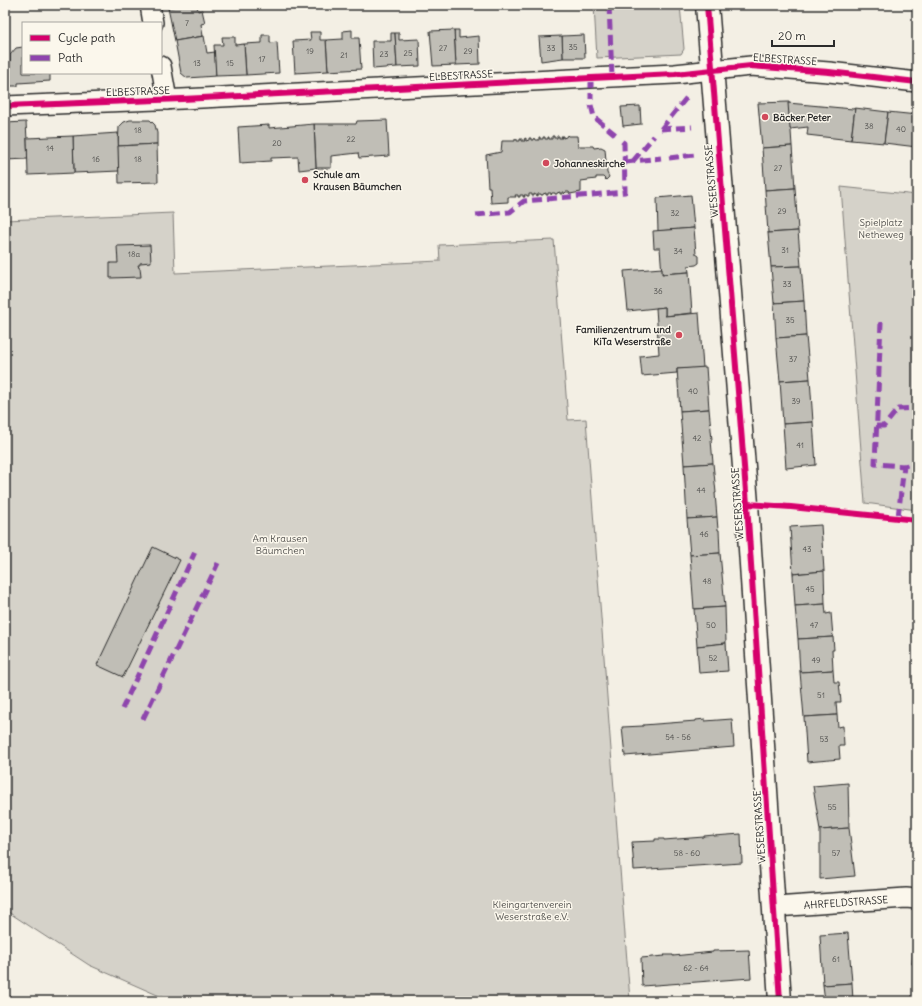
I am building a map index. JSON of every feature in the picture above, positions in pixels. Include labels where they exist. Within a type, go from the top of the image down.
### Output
[{"type":"street","points":[[150,5],[153,22]]},
{"type":"street","name":"WESERSTRASSE","points":[[707,5],[748,519],[775,907],[780,1001]]},
{"type":"street","name":"ELBESTRASSE","points":[[5,106],[167,100],[675,74],[750,66],[829,72],[917,82]]},
{"type":"street","points":[[162,72],[167,100]]},
{"type":"street","name":"AHRFELDSTRASSE","points":[[775,907],[906,898],[917,899]]},
{"type":"green space","points":[[594,5],[680,5],[684,49],[681,54],[597,58]]},
{"type":"green space","name":"Spielplatz Netheweg","points":[[841,187],[917,195],[917,510],[865,503]]},
{"type":"green space","name":"Am Krausen Bäumchen","points":[[173,213],[175,273],[440,261],[439,245],[554,240],[568,420],[586,419],[630,1001],[171,1001],[89,965],[5,910],[5,220]]},
{"type":"building","points":[[182,5],[197,5],[198,11],[202,10],[205,23],[201,24],[203,36],[175,41],[168,8]]},
{"type":"building","points":[[352,30],[352,38],[359,38],[361,69],[328,71],[326,40],[343,39],[343,31]]},
{"type":"building","points":[[454,30],[459,30],[459,38],[479,36],[480,64],[456,65]]},
{"type":"building","points":[[454,30],[456,65],[433,66],[430,31]]},
{"type":"building","points":[[310,32],[320,32],[320,40],[326,40],[328,71],[295,73],[293,41],[311,40]]},
{"type":"building","points":[[391,33],[395,33],[397,67],[373,69],[372,41],[391,41]]},
{"type":"building","points":[[395,33],[399,33],[399,40],[419,39],[420,66],[397,67]]},
{"type":"building","points":[[262,35],[270,35],[270,43],[277,42],[279,73],[246,75],[244,44],[262,43]]},
{"type":"building","points":[[584,35],[585,58],[563,58],[562,36]]},
{"type":"building","points":[[204,36],[207,53],[215,52],[216,76],[187,78],[181,73],[175,41]]},
{"type":"building","points":[[562,36],[563,58],[541,61],[539,37]]},
{"type":"building","points":[[222,37],[235,37],[235,45],[244,44],[246,75],[216,76],[214,45],[223,45]]},
{"type":"building","points":[[22,47],[22,74],[50,74],[50,81],[18,83],[18,86],[5,86],[5,61],[10,61],[10,55],[16,48]]},
{"type":"building","points":[[789,102],[792,146],[762,148],[758,103]]},
{"type":"building","points":[[788,103],[855,108],[851,140],[807,135],[808,127],[790,129]]},
{"type":"building","points":[[640,106],[641,124],[623,126],[621,107]]},
{"type":"building","points":[[855,108],[888,112],[884,143],[851,140]]},
{"type":"building","points":[[888,112],[917,115],[917,147],[884,143]]},
{"type":"building","points":[[130,120],[150,120],[155,125],[157,144],[118,146],[119,127],[124,122]]},
{"type":"building","name":"Schule am Krausen Bäumchen","points":[[387,120],[389,156],[359,158],[358,153],[331,156],[331,168],[316,168],[314,124],[356,124],[357,121]]},
{"type":"building","points":[[26,122],[28,159],[5,160],[5,123]]},
{"type":"building","name":"Schule am Krausen Bäumchen","points":[[314,124],[316,168],[299,170],[298,157],[271,158],[271,161],[240,163],[238,127],[269,125],[269,128]]},
{"type":"building","points":[[118,133],[119,171],[74,173],[73,136]]},
{"type":"building","name":"Johanneskirche","points":[[567,135],[577,136],[578,146],[593,146],[594,148],[601,147],[605,149],[607,173],[609,177],[606,180],[603,177],[596,177],[596,179],[581,181],[581,192],[570,194],[569,192],[566,192],[564,194],[564,192],[562,192],[562,194],[560,194],[560,192],[557,194],[552,193],[551,195],[551,193],[548,193],[548,195],[546,195],[546,193],[543,195],[538,194],[538,196],[534,194],[534,196],[532,196],[532,194],[529,194],[529,196],[524,195],[525,197],[523,197],[523,195],[518,197],[518,195],[515,195],[516,197],[508,197],[508,202],[491,203],[490,187],[488,187],[486,155],[501,152],[502,141],[515,141],[515,139],[517,139],[517,141],[520,141],[520,139],[522,139],[522,141],[525,141],[524,139],[526,138],[526,141],[529,140],[529,138],[531,138],[531,140],[534,140],[535,138],[536,140],[539,140],[539,137],[540,139],[545,137],[545,139],[548,139],[549,137],[549,139],[552,139],[552,136],[554,136],[554,138],[559,136],[559,138],[562,138],[561,136],[563,136],[563,138]]},
{"type":"building","points":[[73,136],[74,173],[28,175],[27,138]]},
{"type":"building","points":[[157,144],[158,182],[119,183],[118,146]]},
{"type":"building","points":[[792,146],[795,188],[765,190],[762,148]]},
{"type":"building","points":[[795,188],[798,231],[768,233],[765,190]]},
{"type":"building","points":[[691,195],[694,228],[658,231],[657,198]]},
{"type":"building","points":[[694,228],[696,254],[699,256],[699,263],[688,266],[689,272],[662,274],[660,248],[654,248],[653,231]]},
{"type":"building","points":[[798,231],[801,266],[771,267],[768,233]]},
{"type":"building","points":[[150,245],[151,262],[140,263],[140,265],[138,265],[140,268],[141,277],[110,278],[110,263],[118,263],[117,246]]},
{"type":"building","points":[[801,266],[804,301],[774,303],[771,267]]},
{"type":"building","points":[[662,268],[662,274],[689,272],[692,313],[665,316],[665,307],[628,311],[624,271]]},
{"type":"building","points":[[804,301],[806,336],[776,338],[774,303]]},
{"type":"building","name":"Familienzentrum und KiTa Weserstraße","points":[[665,307],[665,316],[699,313],[703,368],[677,369],[677,373],[642,376],[640,356],[659,354],[656,308]]},
{"type":"building","points":[[806,336],[810,379],[780,381],[776,338]]},
{"type":"building","points":[[706,367],[709,409],[680,411],[677,369]]},
{"type":"building","points":[[810,379],[813,422],[783,424],[780,381]]},
{"type":"building","points":[[709,409],[713,463],[684,465],[680,411]]},
{"type":"building","points":[[813,422],[816,465],[786,468],[783,424]]},
{"type":"building","points":[[713,463],[717,517],[687,519],[684,465]]},
{"type":"building","points":[[717,517],[720,553],[690,555],[687,519]]},
{"type":"building","points":[[821,525],[824,571],[793,574],[790,527]]},
{"type":"building","points":[[153,547],[180,560],[123,677],[97,665]]},
{"type":"building","points":[[720,553],[725,607],[694,609],[690,555]]},
{"type":"building","points":[[824,571],[825,604],[795,606],[793,574]]},
{"type":"building","points":[[825,604],[826,614],[831,613],[833,637],[798,639],[795,606]]},
{"type":"building","points":[[725,607],[726,643],[697,646],[694,609]]},
{"type":"building","points":[[833,637],[833,670],[800,672],[798,639]]},
{"type":"building","points":[[726,643],[728,671],[699,673],[697,646]]},
{"type":"building","points":[[833,670],[834,682],[839,682],[841,702],[836,702],[837,715],[804,717],[800,672]]},
{"type":"building","points":[[837,715],[838,727],[843,726],[844,746],[839,746],[840,759],[807,762],[804,717]]},
{"type":"building","points":[[705,719],[705,721],[732,719],[734,747],[625,756],[622,727]]},
{"type":"building","points":[[848,783],[849,828],[820,830],[813,786]]},
{"type":"building","points":[[849,828],[855,876],[820,879],[820,830]]},
{"type":"building","points":[[741,834],[742,863],[634,870],[632,842],[655,841],[655,839],[664,840]]},
{"type":"building","points":[[848,933],[852,983],[823,985],[820,935]]},
{"type":"building","points":[[914,936],[917,936],[917,965],[912,964]]},
{"type":"building","points":[[749,950],[751,978],[642,986],[641,958],[713,951]]},
{"type":"building","points":[[852,983],[853,1001],[825,1001],[823,985]]},
{"type":"marked path","points":[[609,5],[612,77]]},
{"type":"marked path","points":[[591,78],[591,99]]},
{"type":"marked path","points":[[661,129],[687,97]]},
{"type":"marked path","points":[[591,105],[594,117],[616,135]]},
{"type":"marked path","points":[[661,129],[692,127]]},
{"type":"marked path","points":[[633,161],[654,136]]},
{"type":"marked path","points":[[476,215],[510,212],[524,201],[625,192],[624,143],[619,139]]},
{"type":"marked path","points":[[669,158],[695,155]]},
{"type":"marked path","points":[[625,162],[661,158]]},
{"type":"marked path","points":[[881,322],[875,464],[904,466]]},
{"type":"marked path","points":[[876,426],[884,426],[898,409],[917,408]]},
{"type":"marked path","points":[[898,517],[904,466],[917,463]]},
{"type":"marked path","points":[[122,709],[195,552]]},
{"type":"marked path","points":[[143,719],[218,563]]},
{"type":"cycle path","points":[[707,5],[747,504],[780,1001]]},
{"type":"cycle path","points":[[5,106],[182,99],[675,74],[751,66],[829,72],[917,82]]},
{"type":"cycle path","points":[[747,504],[917,520]]},
{"type":"place","name":"Bäcker Peter","points":[[765,117]]},
{"type":"place","name":"Johanneskirche","points":[[546,163]]},
{"type":"place","name":"Schule am Krausen Bäumchen","points":[[305,180]]},
{"type":"place","name":"Familienzentrum und KiTa Weserstraße","points":[[679,335]]},
{"type":"park label","name":"Kleingartenverein Weserstraße e.V.","points":[[532,910]]}]
